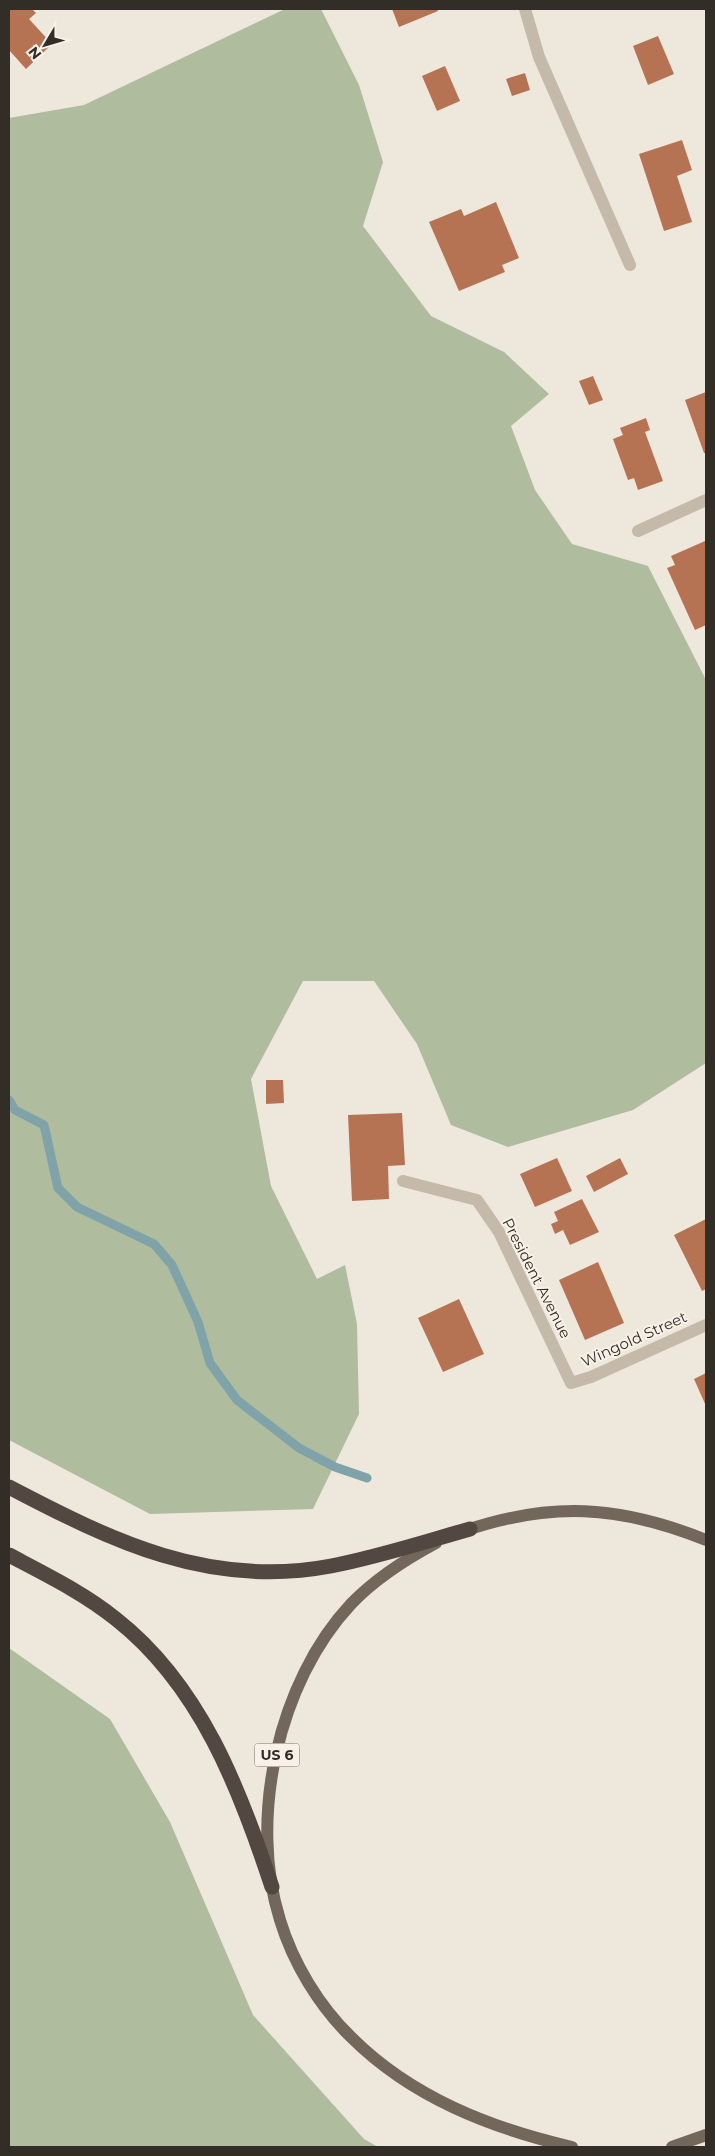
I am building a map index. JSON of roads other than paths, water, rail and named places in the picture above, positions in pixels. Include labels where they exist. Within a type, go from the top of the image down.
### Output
[{"type":"highway","points":[[9,1487],[91,1529],[140,1549],[167,1557],[222,1568],[277,1571],[330,1566],[470,1529]]},
{"type":"highway","points":[[9,1554],[70,1588],[116,1619],[156,1656],[174,1678],[195,1709],[230,1775],[272,1888]]},
{"type":"main road","name":"US 6","points":[[571,2147],[503,2129],[457,2110],[405,2082],[366,2052],[332,2016],[302,1971],[289,1946],[272,1888],[267,1836],[268,1809],[275,1762],[288,1711],[309,1665],[335,1623],[371,1586],[409,1559],[446,1538],[494,1520],[557,1510],[644,1518],[706,1540]]},
{"type":"main road","points":[[672,2147],[706,2135]]},
{"type":"street","points":[[524,9],[539,57],[630,265]]},
{"type":"street","points":[[638,531],[706,500]]},
{"type":"street","name":"President Avenue","points":[[403,1181],[477,1200],[499,1232],[571,1383],[574,1382]]},
{"type":"street","name":"Wingold Street","points":[[574,1382],[591,1377],[706,1325]]},
{"type":"waterway","points":[[9,1100],[15,1110],[44,1125],[58,1188],[77,1207],[154,1244],[172,1265],[198,1322],[210,1363],[237,1400],[299,1448],[335,1467],[367,1478]]}]
